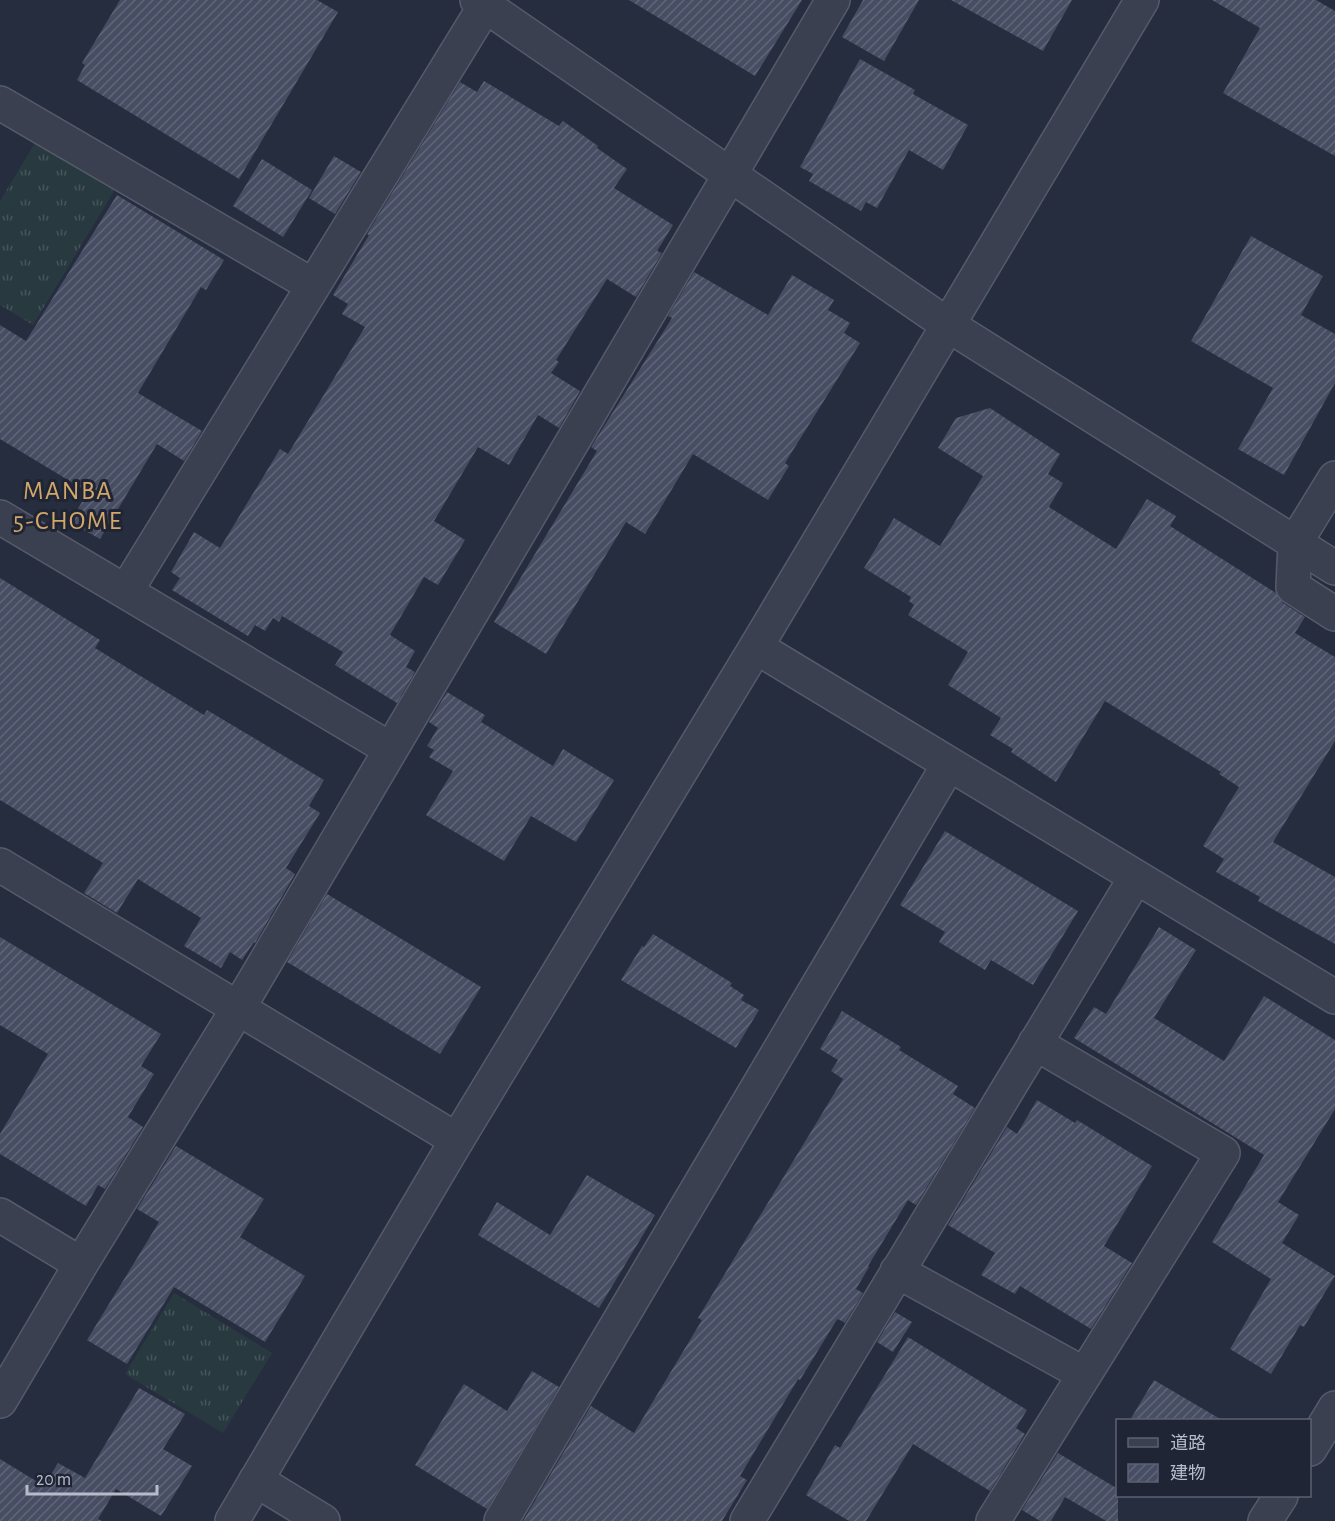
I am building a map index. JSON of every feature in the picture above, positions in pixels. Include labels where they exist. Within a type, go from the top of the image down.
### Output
[{"type":"street","points":[[0,1401],[238,1007],[833,0]]},
{"type":"street","points":[[232,1521],[457,1140],[756,647],[1142,0]]},
{"type":"street","points":[[126,591],[481,3],[948,325],[1335,568]]},
{"type":"street","points":[[0,103],[312,285]]},
{"type":"street","points":[[1331,495],[1295,543],[1293,587],[1335,614]]},
{"type":"street","points":[[0,517],[390,749]]},
{"type":"street","points":[[756,647],[1335,998]]},
{"type":"street","points":[[501,1521],[949,764]]},
{"type":"street","points":[[0,865],[457,1140]]},
{"type":"street","points":[[747,1521],[1136,877]]},
{"type":"street","points":[[993,1521],[1223,1153],[1035,1043]]},
{"type":"street","points":[[0,1215],[81,1264]]},
{"type":"street","points":[[897,1271],[1084,1374]]},
{"type":"street","points":[[1311,1447],[1335,1408]]},
{"type":"street","points":[[256,1480],[323,1521]]},
{"type":"street","points":[[1265,1521],[1280,1497]]},
{"type":"green space","points":[[35,143],[114,191],[33,325],[0,305],[0,201]]},
{"type":"green space","points":[[174,1293],[272,1353],[223,1433],[125,1374]]},
{"type":"building","points":[[120,0],[317,0],[338,12],[239,179],[77,80],[85,65],[82,63]]},
{"type":"building","points":[[629,0],[802,0],[755,76]]},
{"type":"building","points":[[863,0],[919,0],[884,61],[842,37]]},
{"type":"building","points":[[951,0],[1072,0],[1043,51]]},
{"type":"building","points":[[1212,0],[1316,0],[1335,11],[1335,156],[1223,93],[1260,28]]},
{"type":"building","points":[[860,59],[915,90],[913,94],[968,125],[943,170],[909,150],[877,208],[866,202],[861,211],[809,181],[813,174],[800,167]]},
{"type":"building","points":[[484,81],[559,126],[563,121],[598,146],[597,148],[627,169],[614,188],[673,225],[657,251],[662,253],[636,297],[607,279],[556,360],[559,362],[551,373],[580,391],[559,428],[538,415],[509,465],[478,447],[434,521],[465,540],[438,585],[424,577],[390,635],[415,651],[406,667],[415,672],[397,703],[335,665],[343,652],[282,616],[279,622],[273,618],[265,631],[255,625],[248,636],[172,590],[180,578],[171,572],[194,532],[220,548],[280,449],[288,454],[365,327],[342,314],[348,304],[333,295],[369,235],[367,234],[460,82],[477,92]]},
{"type":"building","points":[[334,156],[361,172],[335,214],[309,198]]},
{"type":"building","points":[[262,159],[312,190],[283,237],[233,206]]},
{"type":"building","points":[[117,195],[224,260],[206,290],[201,287],[138,393],[202,431],[184,461],[157,444],[100,539],[70,522],[88,492],[0,439],[0,325],[26,341]]},
{"type":"building","points":[[1251,236],[1323,276],[1301,315],[1335,334],[1335,383],[1284,475],[1238,449],[1273,388],[1191,341]]},
{"type":"building","points":[[694,272],[768,315],[792,275],[834,300],[828,310],[850,323],[844,333],[860,343],[785,463],[789,466],[768,500],[693,454],[645,534],[626,522],[546,654],[494,622],[597,451],[591,447],[672,318],[668,316]]},
{"type":"building","points":[[990,408],[1060,454],[1048,474],[1063,483],[1049,507],[1116,549],[1147,499],[1176,516],[1170,526],[1276,593],[1283,603],[1305,617],[1295,633],[1335,657],[1335,741],[1273,842],[1335,877],[1335,944],[1258,901],[1260,897],[1216,872],[1224,859],[1203,846],[1239,787],[1219,774],[1221,772],[1105,701],[1056,782],[1011,752],[1013,749],[990,735],[1001,718],[948,685],[968,652],[908,615],[914,605],[909,601],[911,597],[864,568],[894,518],[940,546],[983,476],[938,448],[956,418]]},
{"type":"building","points":[[0,578],[100,640],[95,648],[204,715],[207,710],[324,780],[309,806],[320,813],[286,868],[295,874],[255,943],[242,960],[230,952],[221,968],[184,946],[201,918],[138,879],[117,913],[84,893],[103,863],[0,800]]},
{"type":"building","points":[[447,692],[485,715],[481,722],[553,766],[563,749],[614,780],[576,842],[531,816],[504,861],[426,815],[453,771],[429,757],[434,750],[427,746],[438,728],[429,722]]},
{"type":"building","points":[[945,831],[1078,911],[1033,985],[991,960],[985,970],[939,942],[945,932],[900,905]]},
{"type":"building","points":[[327,894],[481,987],[440,1054],[287,962]]},
{"type":"building","points":[[1159,927],[1196,950],[1154,1018],[1224,1061],[1264,996],[1335,1040],[1335,1109],[1278,1202],[1299,1215],[1282,1243],[1335,1276],[1304,1327],[1300,1325],[1271,1374],[1230,1349],[1271,1279],[1212,1242],[1264,1155],[1074,1038],[1094,1007],[1106,1014]]},
{"type":"building","points":[[653,934],[732,983],[730,986],[744,995],[741,1000],[759,1010],[736,1048],[621,980],[642,946],[644,947]]},
{"type":"building","points":[[0,937],[161,1034],[141,1066],[154,1074],[128,1117],[143,1127],[105,1189],[98,1185],[86,1206],[0,1154],[0,1134],[48,1054],[0,1025]]},
{"type":"building","points":[[842,1011],[901,1047],[899,1050],[958,1086],[953,1094],[975,1108],[916,1205],[908,1200],[868,1266],[856,1289],[863,1293],[845,1323],[838,1319],[836,1321],[800,1380],[798,1379],[740,1476],[747,1480],[722,1521],[523,1521],[591,1406],[634,1433],[702,1320],[698,1318],[843,1079],[831,1071],[838,1060],[820,1049]]},
{"type":"building","points":[[1037,1100],[1075,1123],[1077,1120],[1152,1166],[1104,1246],[1132,1263],[1091,1329],[1020,1286],[1015,1294],[981,1275],[995,1253],[948,1225],[1007,1127],[1017,1134]]},
{"type":"building","points":[[176,1146],[264,1199],[240,1237],[305,1276],[265,1342],[174,1287],[127,1364],[87,1340],[159,1222],[137,1209]]},
{"type":"building","points":[[587,1175],[655,1215],[599,1308],[478,1235],[497,1202],[550,1235]]},
{"type":"building","points":[[895,1312],[912,1322],[893,1352],[877,1342]]},
{"type":"building","points":[[908,1337],[1027,1410],[1016,1428],[1025,1434],[990,1491],[913,1444],[866,1521],[849,1521],[806,1495],[835,1445],[840,1448]]},
{"type":"building","points":[[532,1371],[559,1387],[487,1509],[415,1465],[464,1384],[507,1411]]},
{"type":"building","points":[[1154,1380],[1220,1419],[1131,1419]]},
{"type":"building","points":[[139,1388],[185,1414],[163,1449],[192,1466],[161,1516],[116,1489],[98,1519],[102,1521],[0,1521],[0,1459],[44,1486],[58,1463],[85,1478]]},
{"type":"building","points":[[1058,1453],[1116,1488],[1116,1497],[1118,1497],[1118,1521],[1106,1521],[1065,1497],[1051,1521],[1040,1521],[1022,1510]]},
{"type":"district","name":"MANBA 5-CHOME","points":[[68,506]]}]
